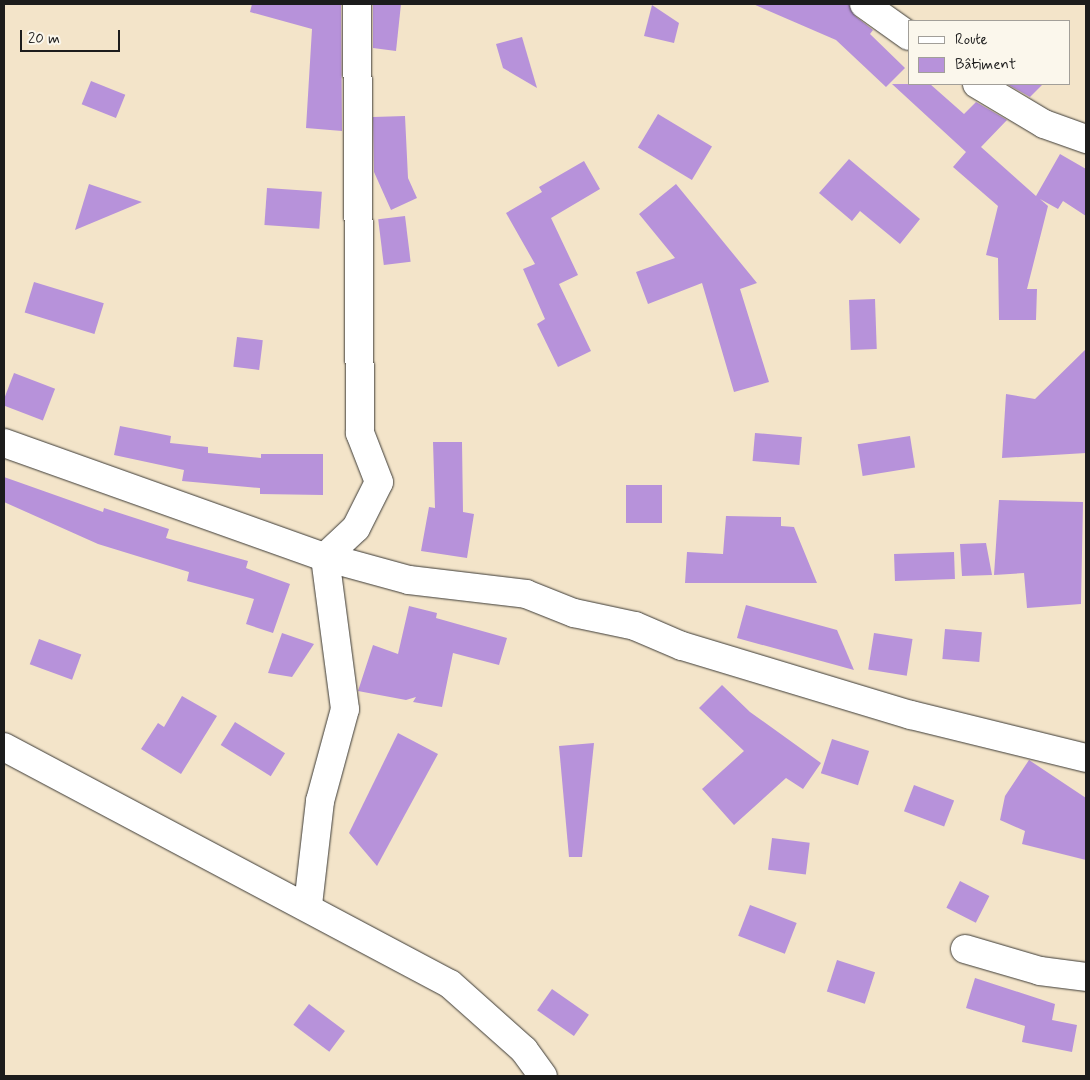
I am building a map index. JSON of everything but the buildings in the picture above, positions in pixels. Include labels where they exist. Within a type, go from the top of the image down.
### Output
[{"type":"street","points":[[324,557],[356,528],[379,482],[360,433],[357,4]]},
{"type":"street","points":[[864,4],[908,35]]},
{"type":"street","points":[[978,85],[1044,124],[1086,139]]},
{"type":"street","points":[[4,443],[324,557],[409,580],[526,594],[574,613],[635,626],[682,646],[911,715],[1086,758]]},
{"type":"street","points":[[308,905],[320,801],[345,709],[324,557]]},
{"type":"street","points":[[4,746],[308,905],[450,984],[524,1050],[543,1076]]},
{"type":"street","points":[[965,949],[1040,971],[1086,977]]}]
